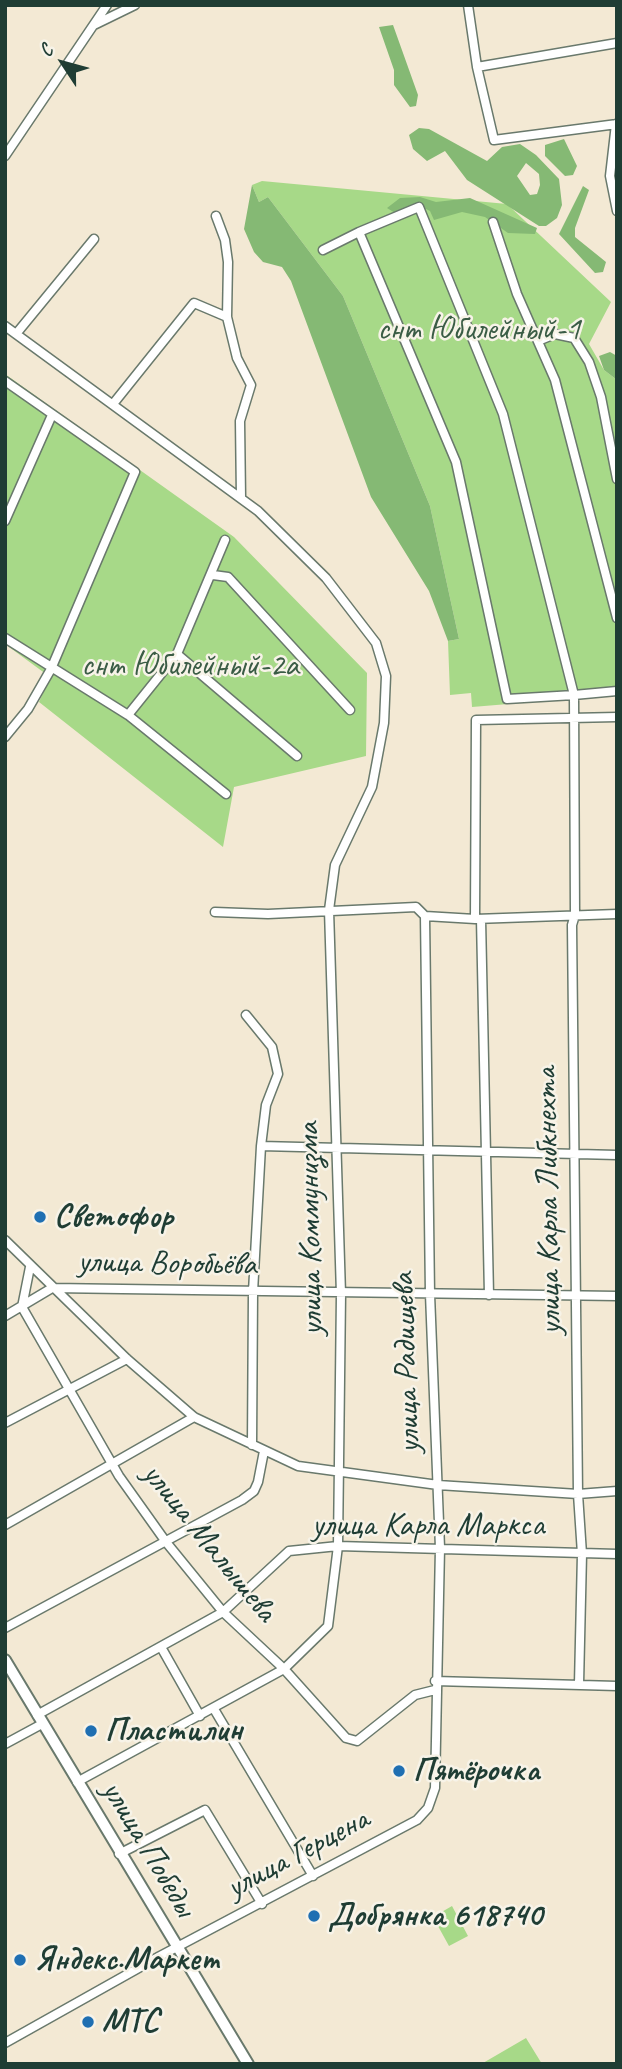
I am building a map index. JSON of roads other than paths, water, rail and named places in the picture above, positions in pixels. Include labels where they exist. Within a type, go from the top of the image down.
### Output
[{"type":"street","points":[[5,156],[107,5]]},
{"type":"street","points":[[92,26],[135,5]]},
{"type":"street","points":[[468,5],[477,67],[494,140],[616,124],[610,176],[616,211]]},
{"type":"street","points":[[477,67],[617,43]]},
{"type":"street","name":"улица Карла Либкнехта","points":[[359,232],[419,207],[503,414],[574,695],[575,915],[572,925],[578,1494],[582,1554],[579,1684]]},
{"type":"street","points":[[216,216],[225,240],[228,262],[227,317],[237,358],[251,386],[240,421],[241,498]]},
{"type":"street","points":[[493,222],[517,293],[555,380],[615,597],[617,618]]},
{"type":"street","points":[[323,250],[359,232],[456,462],[507,699],[617,691]]},
{"type":"street","points":[[16,334],[94,239]]},
{"type":"street","points":[[113,404],[194,303],[227,317]]},
{"type":"street","name":"улица Коммунизма","points":[[5,326],[241,498],[326,578],[376,643],[386,676],[384,723],[372,787],[335,865],[329,910],[341,1294],[338,1546],[328,1626],[284,1669],[77,1782]]},
{"type":"street","points":[[538,341],[555,334],[573,338],[589,362],[601,397],[617,479]]},
{"type":"street","points":[[5,381],[135,472],[51,669],[28,709],[5,737]]},
{"type":"street","points":[[5,521],[52,415]]},
{"type":"street","points":[[128,715],[177,654],[225,540]]},
{"type":"street","points":[[212,575],[228,577],[350,710]]},
{"type":"street","points":[[5,638],[128,715],[226,794]]},
{"type":"street","points":[[177,654],[297,756]]},
{"type":"street","points":[[489,1295],[487,1152],[478,919],[476,720],[617,717]]},
{"type":"street","points":[[215,912],[268,914],[416,907],[425,916],[478,919],[617,914]]},
{"type":"street","name":"улица Радищева","points":[[425,916],[430,1294],[440,1548],[435,1686],[435,1788],[428,1808]]},
{"type":"street","points":[[246,1015],[272,1047],[278,1070],[265,1105],[261,1146],[253,1292],[252,1446]]},
{"type":"street","points":[[261,1146],[617,1155]]},
{"type":"street","points":[[5,1240],[127,1359],[194,1417],[299,1466],[438,1485],[578,1494],[617,1491]]},
{"type":"street","points":[[22,1307],[30,1267]]},
{"type":"street","points":[[5,1316],[52,1288]]},
{"type":"street","name":"улица Воробьёва","points":[[52,1288],[617,1296]]},
{"type":"street","name":"улица Малышева","points":[[22,1307],[113,1465],[166,1542],[223,1612],[284,1669],[346,1738],[356,1741],[415,1695],[435,1686]]},
{"type":"street","points":[[5,1423],[127,1359]]},
{"type":"street","points":[[5,1525],[194,1417]]},
{"type":"street","points":[[5,1628],[166,1542],[254,1491],[264,1451]]},
{"type":"street","name":"улица Карла Маркса","points":[[5,1744],[39,1719],[223,1612],[289,1551],[338,1546],[617,1554]]},
{"type":"street","points":[[161,1647],[200,1716]]},
{"type":"street","name":"улица Победы","points":[[5,1660],[248,2064]]},
{"type":"street","points":[[435,1686],[617,1686]]},
{"type":"street","points":[[214,1709],[313,1876]]},
{"type":"street","name":"улица Герцена","points":[[5,2043],[417,1820],[428,1808]]},
{"type":"street","points":[[120,1854],[205,1810],[262,1904]]},
{"type":"place","name":"Светофор","points":[[40,1217]]},
{"type":"place","name":"Пластилин","points":[[91,1731]]},
{"type":"place","name":"Пятёрочка","points":[[399,1771]]},
{"type":"place","name":"Добрянка 618740","points":[[314,1916]]},
{"type":"place","name":"Яндекс.Маркет","points":[[20,1960]]},
{"type":"place","name":"МТС","points":[[88,2022]]},
{"type":"park label","name":"снт Юбилейный-1","points":[[479,330]]},
{"type":"park label","name":"снт Юбилейный-2а","points":[[190,666]]}]
